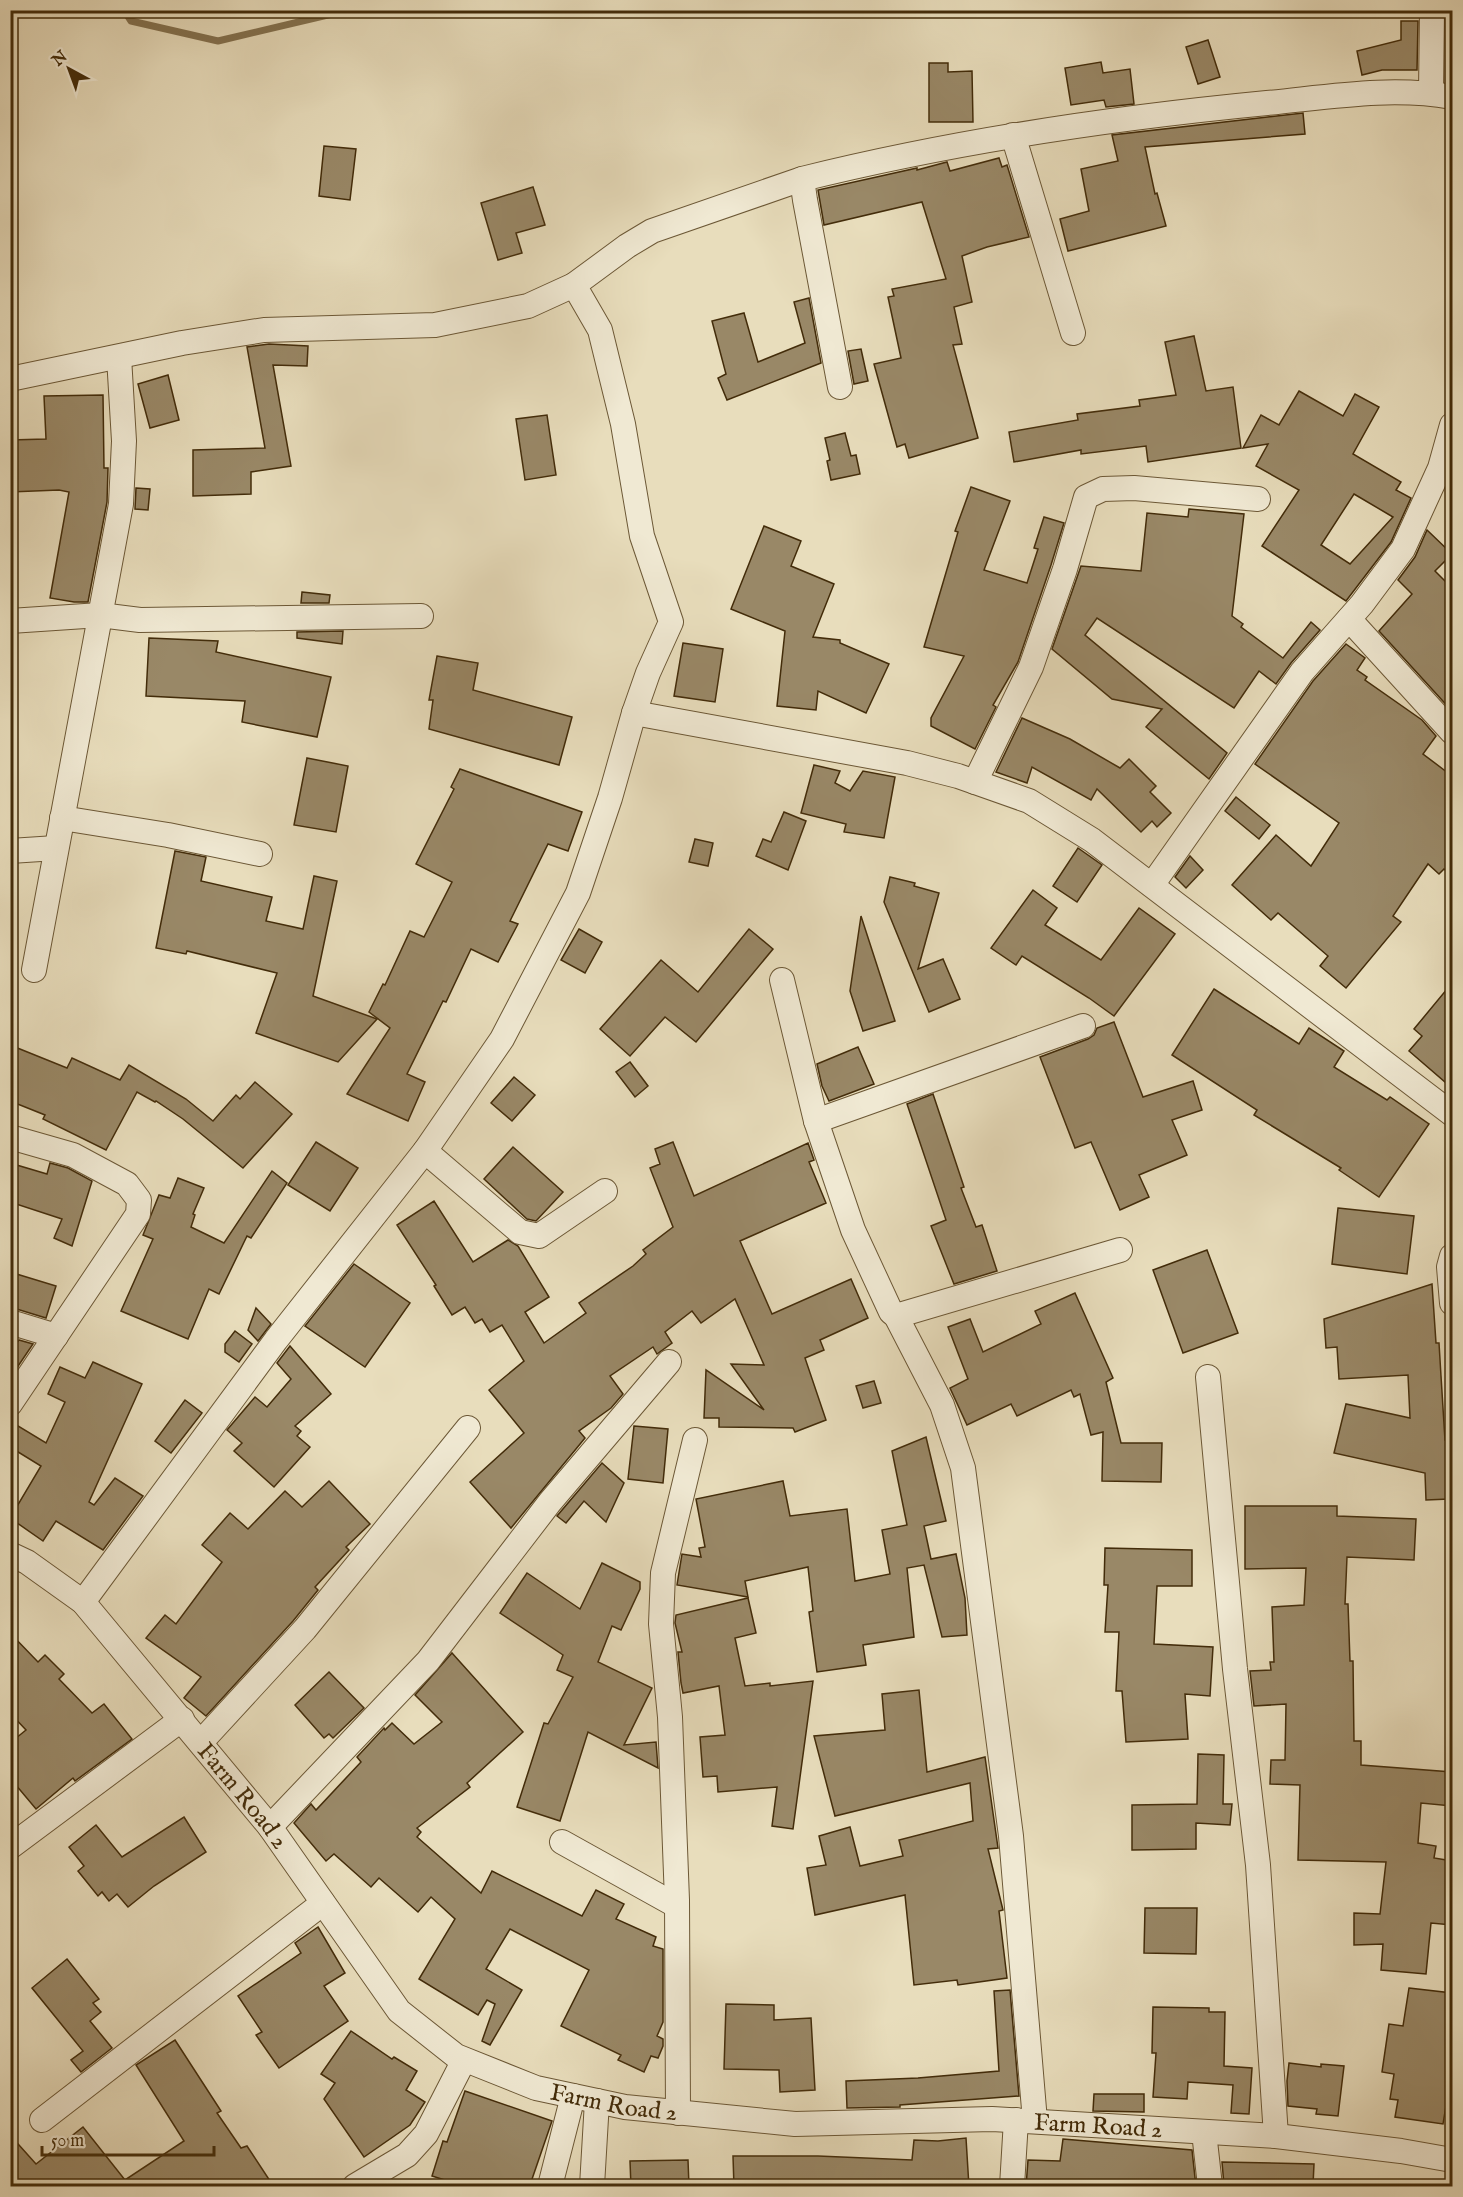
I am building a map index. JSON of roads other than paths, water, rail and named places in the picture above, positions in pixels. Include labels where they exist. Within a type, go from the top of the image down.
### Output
[{"type":"street","points":[[10,379],[264,330],[435,325],[528,306],[574,285],[627,246],[652,231],[802,179],[1013,135],[1207,109],[1377,92],[1442,95],[1432,10]]},
{"type":"street","points":[[1013,135],[1073,333]]},
{"type":"street","points":[[802,179],[840,387]]},
{"type":"street","points":[[84,1602],[276,1341],[425,1151],[502,1039],[578,893],[610,798],[634,712],[648,673],[671,622],[642,536],[623,424],[600,330],[574,285]]},
{"type":"street","points":[[34,970],[121,504],[124,441],[118,357]]},
{"type":"street","points":[[1152,885],[1302,672],[1349,619],[1403,549],[1440,468],[1452,425]]},
{"type":"street","points":[[975,782],[1031,667],[1065,569],[1086,497],[1102,489],[1134,488],[1258,499]]},
{"type":"street","points":[[10,621],[100,615],[140,620],[421,616]]},
{"type":"street","points":[[1349,619],[1452,732]]},
{"type":"street","points":[[634,712],[907,763],[975,782],[1029,801],[1092,840],[1452,1114]]},
{"type":"street","points":[[62,818],[168,835],[260,854]]},
{"type":"street","points":[[10,851],[56,848]]},
{"type":"street","points":[[782,980],[816,1121],[853,1230],[891,1312],[896,1316],[942,1405],[963,1468],[1011,1836],[1026,2121],[1012,2187]]},
{"type":"street","points":[[816,1121],[1083,1026]]},
{"type":"street","points":[[10,1137],[73,1155],[127,1184],[139,1200],[138,1214],[10,1404]]},
{"type":"street","points":[[425,1151],[520,1232],[539,1236],[605,1191]]},
{"type":"street","points":[[896,1316],[1120,1250]]},
{"type":"street","points":[[1452,1256],[1449,1267],[1452,1303]]},
{"type":"street","points":[[10,1322],[56,1336]]},
{"type":"street","points":[[270,1827],[428,1661],[550,1502],[669,1362]]},
{"type":"street","points":[[1208,1377],[1235,1669],[1258,1865],[1276,2136]]},
{"type":"street","points":[[201,1742],[305,1629],[468,1428]]},
{"type":"street","points":[[678,2113],[677,1906],[670,1718],[661,1624],[663,1573],[695,1440]]},
{"type":"street","name":"Farm Road 2","points":[[10,1554],[27,1562],[84,1602],[270,1827],[399,2012],[464,2060],[536,2088],[625,2107],[678,2113],[795,2124],[992,2119],[1276,2136],[1401,2151],[1452,2160]]},
{"type":"street","points":[[10,1847],[182,1719]]},
{"type":"street","points":[[562,1842],[677,1906]]},
{"type":"street","points":[[42,2120],[323,1903]]},
{"type":"street","points":[[356,2187],[407,2155],[426,2134],[464,2060]]},
{"type":"street","points":[[550,2187],[573,2096]]},
{"type":"street","points":[[592,2187],[597,2101]]},
{"type":"street","points":[[1204,2132],[1209,2187]]},
{"type":"waterway","points":[[124,10],[131,21],[218,41],[349,10]]}]
